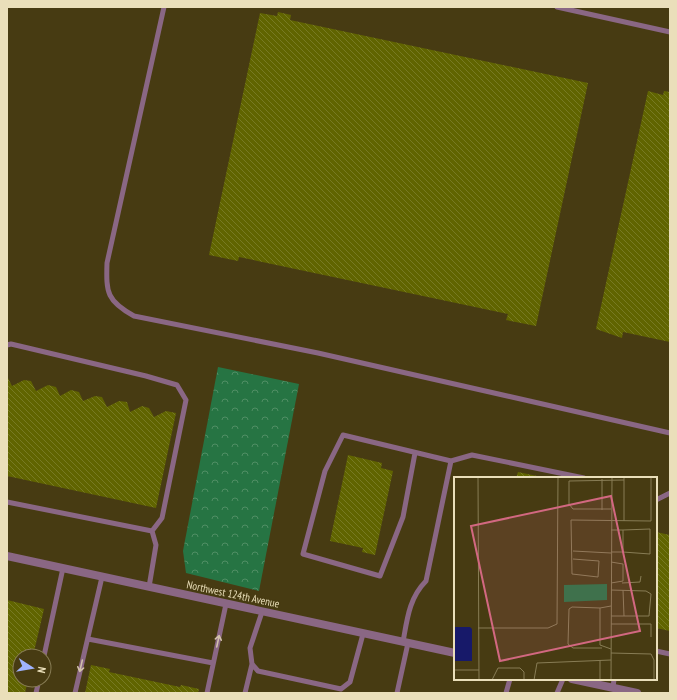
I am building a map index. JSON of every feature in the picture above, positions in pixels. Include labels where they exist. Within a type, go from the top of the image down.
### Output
[{"type":"street","name":"Northwest 124th Avenue","points":[[7,556],[454,653]]},
{"type":"street","points":[[577,680],[636,693]]},
{"type":"lane","points":[[164,7],[107,264],[106,286],[112,300],[122,309],[134,316],[318,353],[670,433]]},
{"type":"lane","points":[[557,7],[670,32]]},
{"type":"lane","points":[[7,345],[11,344],[56,354],[177,384],[186,400],[162,518],[152,531]]},
{"type":"lane","points":[[415,453],[403,517],[380,576],[303,554],[325,471],[343,435],[451,461],[472,455],[579,477]]},
{"type":"lane","points":[[397,693],[410,607],[417,589],[426,581],[451,461]]},
{"type":"lane","points":[[657,500],[670,493]]},
{"type":"lane","points":[[7,502],[152,531]]},
{"type":"lane","points":[[149,587],[156,545],[152,531]]},
{"type":"lane","points":[[46,648],[63,568]]},
{"type":"lane","points":[[75,693],[102,577]]},
{"type":"lane","points":[[207,693],[226,604]]},
{"type":"lane","points":[[245,693],[252,664],[250,648],[262,612]]},
{"type":"lane","points":[[252,664],[258,671],[341,689],[350,682],[363,634]]},
{"type":"lane","points":[[88,638],[213,663]]},
{"type":"lane","points":[[657,651],[670,654]]},
{"type":"lane","points":[[506,693],[510,680]]},
{"type":"lane","points":[[557,693],[563,680]]},
{"type":"lane","points":[[613,688],[614,680]]},
{"type":"green space","points":[[218,367],[299,384],[259,591],[186,573],[183,551]]},
{"type":"building","points":[[278,12],[291,15],[290,20],[588,83],[536,326],[506,320],[508,314],[239,257],[238,261],[209,255],[260,13],[277,16]]},
{"type":"building","points":[[648,91],[663,95],[664,91],[670,92],[670,342],[623,332],[622,338],[596,329]]},
{"type":"building","points":[[7,376],[12,386],[24,380],[31,381],[36,391],[48,385],[56,387],[60,396],[71,390],[79,392],[83,401],[95,396],[102,397],[107,407],[119,401],[127,402],[130,412],[142,406],[149,408],[154,417],[166,411],[176,413],[156,508],[7,476]]},
{"type":"building","points":[[348,455],[382,463],[381,468],[393,471],[375,555],[362,552],[363,548],[330,541]]},
{"type":"building","points":[[518,472],[542,477],[516,477]]},
{"type":"building","points":[[657,532],[670,535],[670,631],[657,628]]},
{"type":"building","points":[[7,600],[44,609],[35,648],[12,648],[12,688],[26,688],[25,693],[7,693]]},
{"type":"building","points":[[91,665],[110,669],[109,672],[180,687],[181,685],[199,689],[198,693],[85,693]]}]
